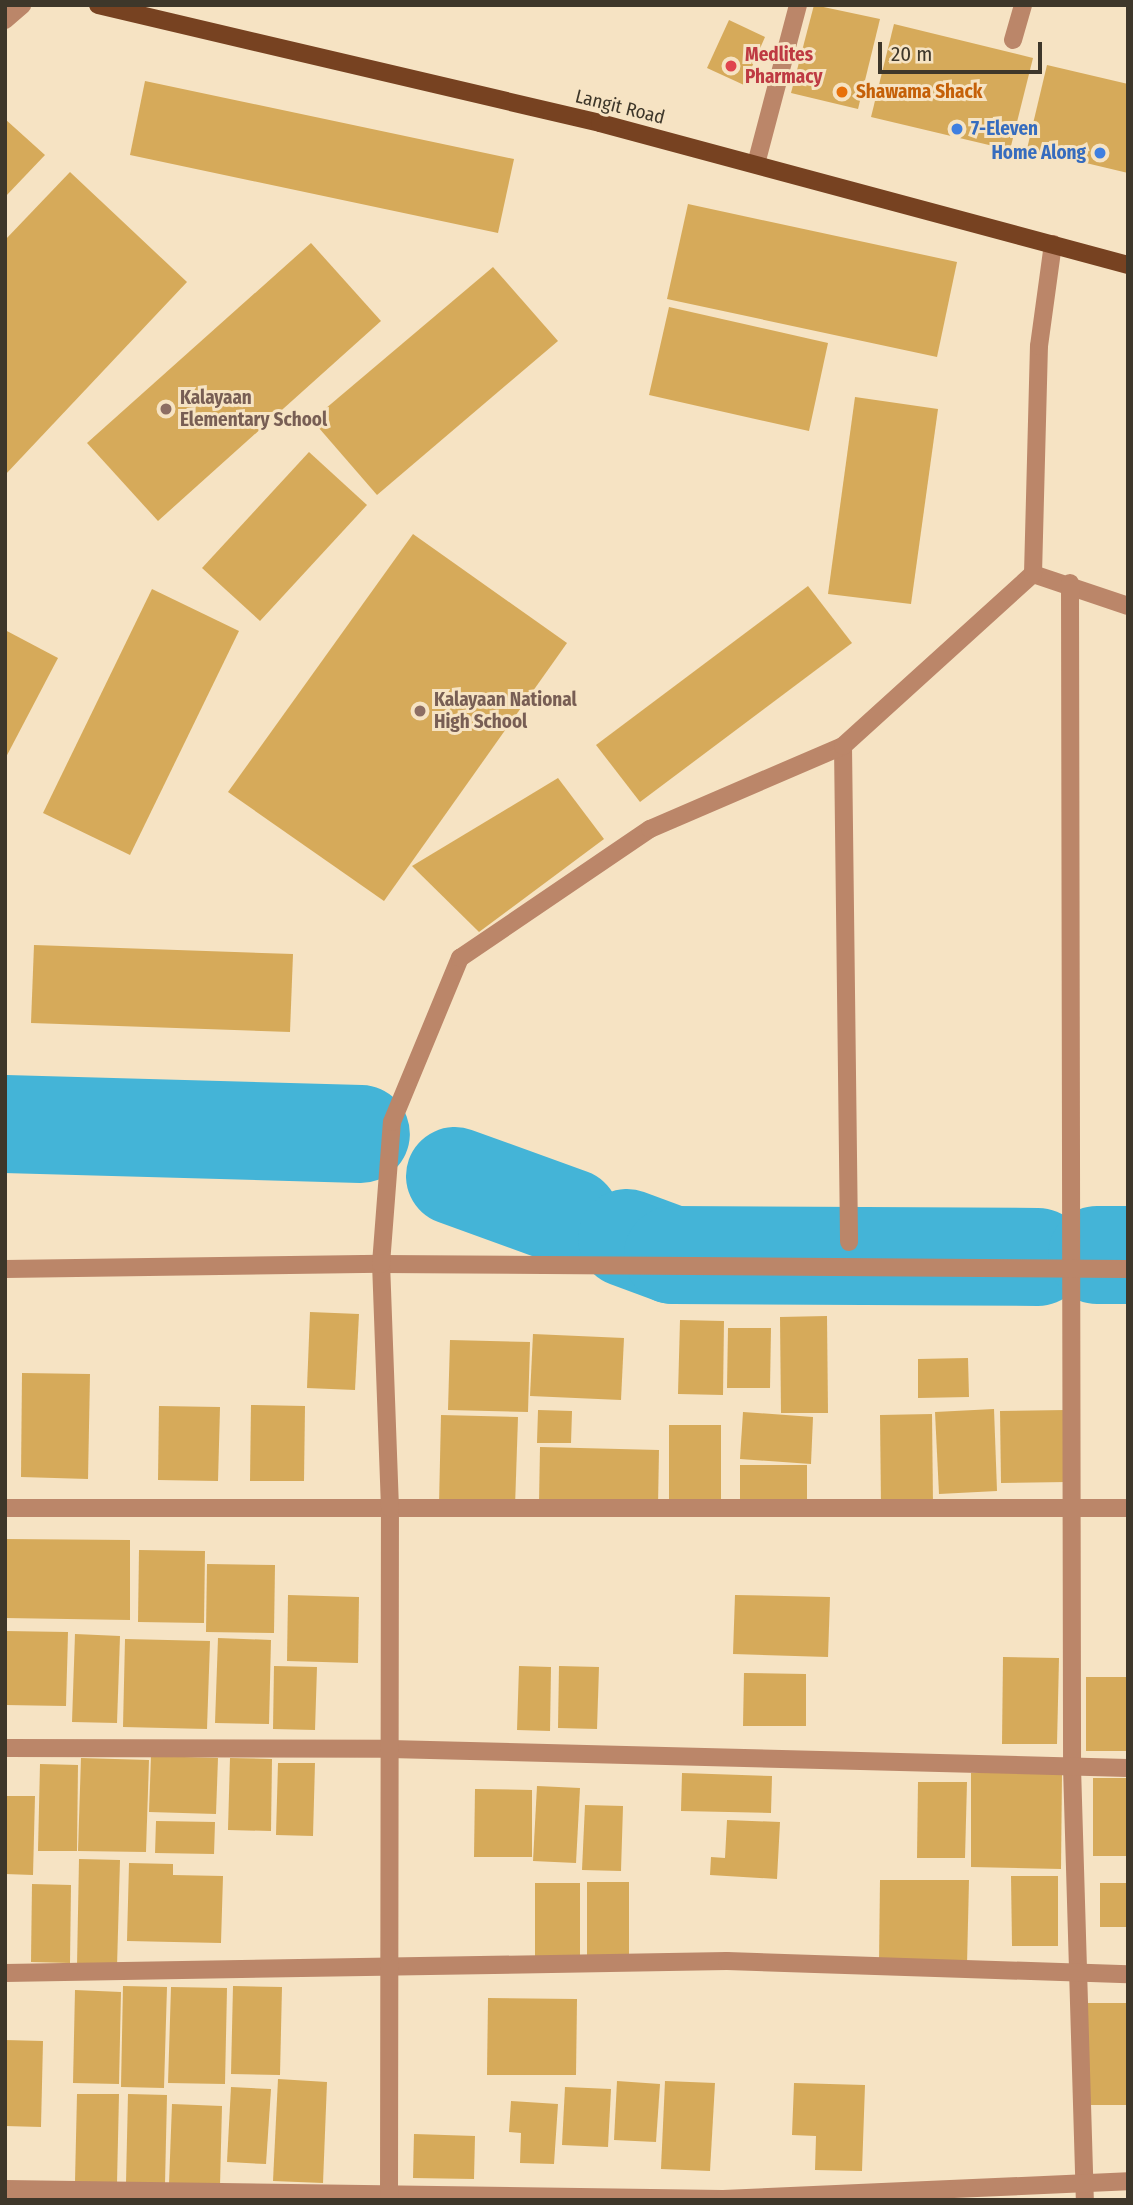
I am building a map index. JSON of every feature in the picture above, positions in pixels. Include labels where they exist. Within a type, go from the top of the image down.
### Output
[{"type":"main road","name":"Langit Road","points":[[98,5],[756,164],[1128,265]]},
{"type":"street","points":[[5,20],[22,5]]},
{"type":"street","points":[[756,164],[798,5]]},
{"type":"street","points":[[1013,40],[1023,5]]},
{"type":"street","points":[[389,2198],[390,1508],[381,1264],[392,1122],[460,958],[650,829],[844,746],[1033,574],[1039,346],[1053,244]]},
{"type":"street","points":[[1033,574],[1070,583],[1128,606]]},
{"type":"street","points":[[1070,583],[1074,1269],[1070,1508],[1072,1767],[1076,1974],[1085,2191]]},
{"type":"street","points":[[844,746],[849,1242]]},
{"type":"street","points":[[5,1269],[381,1264],[1128,1269]]},
{"type":"street","points":[[5,1508],[1128,1508]]},
{"type":"street","points":[[5,1748],[390,1749],[1128,1768]]},
{"type":"street","points":[[5,1973],[389,1970],[727,1961],[1128,1974]]},
{"type":"street","points":[[5,2189],[389,2198],[723,2199],[1085,2191],[1128,2181]]},
{"type":"building","points":[[814,5],[880,19],[858,109],[791,93]]},
{"type":"building","points":[[729,20],[765,37],[744,85],[707,68]]},
{"type":"building","points":[[894,24],[1033,58],[1010,150],[871,117]]},
{"type":"building","points":[[1047,65],[1128,84],[1128,173],[1027,149]]},
{"type":"building","points":[[145,81],[514,159],[498,233],[130,155]]},
{"type":"building","points":[[5,119],[45,155],[5,197]]},
{"type":"building","points":[[70,172],[187,282],[5,475],[5,240]]},
{"type":"building","points":[[688,204],[957,262],[937,357],[667,299]]},
{"type":"building","points":[[311,243],[381,321],[158,521],[87,443]]},
{"type":"building","points":[[493,267],[558,341],[377,495],[312,420]]},
{"type":"building","points":[[669,307],[828,343],[809,431],[649,395]]},
{"type":"building","points":[[855,397],[938,409],[911,604],[828,594]]},
{"type":"building","points":[[309,452],[367,505],[260,621],[202,568]]},
{"type":"building","points":[[413,534],[567,643],[384,901],[228,792]]},
{"type":"building","points":[[808,586],[852,643],[640,802],[596,745]]},
{"type":"building","points":[[152,589],[239,631],[130,855],[43,813]]},
{"type":"building","points":[[5,630],[58,658],[5,759]]},
{"type":"building","points":[[558,778],[604,839],[479,932],[412,866]]},
{"type":"building","points":[[34,945],[293,954],[290,1032],[31,1023]]},
{"type":"building","points":[[310,1312],[359,1314],[355,1390],[307,1388]]},
{"type":"building","points":[[827,1316],[828,1413],[781,1413],[780,1317]]},
{"type":"building","points":[[680,1320],[724,1321],[723,1395],[678,1394]]},
{"type":"building","points":[[728,1328],[771,1328],[770,1388],[727,1388]]},
{"type":"building","points":[[533,1334],[624,1338],[621,1400],[530,1396]]},
{"type":"building","points":[[450,1340],[530,1342],[528,1412],[448,1410]]},
{"type":"building","points":[[968,1358],[969,1397],[918,1398],[918,1359]]},
{"type":"building","points":[[22,1373],[90,1374],[88,1479],[21,1477]]},
{"type":"building","points":[[251,1405],[305,1406],[304,1481],[250,1481]]},
{"type":"building","points":[[159,1406],[220,1407],[218,1481],[158,1480]]},
{"type":"building","points":[[994,1409],[997,1491],[939,1494],[935,1412]]},
{"type":"building","points":[[538,1410],[572,1411],[571,1443],[537,1443]]},
{"type":"building","points":[[1066,1410],[1067,1482],[1001,1483],[1000,1411]]},
{"type":"building","points":[[743,1412],[813,1417],[811,1464],[740,1459]]},
{"type":"building","points":[[932,1414],[933,1505],[881,1506],[880,1415]]},
{"type":"building","points":[[441,1415],[518,1417],[515,1507],[439,1505]]},
{"type":"building","points":[[669,1425],[721,1425],[721,1505],[669,1505]]},
{"type":"building","points":[[540,1447],[659,1450],[658,1506],[539,1503]]},
{"type":"building","points":[[740,1465],[807,1465],[807,1506],[740,1506]]},
{"type":"building","points":[[5,1539],[130,1540],[130,1620],[5,1618]]},
{"type":"building","points":[[139,1550],[205,1551],[204,1623],[138,1622]]},
{"type":"building","points":[[207,1564],[275,1565],[274,1633],[206,1632]]},
{"type":"building","points":[[288,1595],[359,1597],[358,1663],[287,1661]]},
{"type":"building","points":[[735,1595],[830,1597],[828,1657],[733,1654]]},
{"type":"building","points":[[5,1631],[68,1632],[66,1706],[5,1705]]},
{"type":"building","points":[[75,1634],[120,1636],[117,1723],[72,1722]]},
{"type":"building","points":[[218,1638],[271,1640],[269,1724],[215,1723]]},
{"type":"building","points":[[125,1639],[210,1641],[207,1729],[123,1727]]},
{"type":"building","points":[[1003,1657],[1059,1658],[1057,1744],[1002,1744]]},
{"type":"building","points":[[274,1666],[317,1667],[315,1730],[273,1729]]},
{"type":"building","points":[[519,1666],[551,1667],[550,1731],[517,1730]]},
{"type":"building","points":[[559,1666],[599,1667],[597,1729],[558,1728]]},
{"type":"building","points":[[744,1673],[806,1674],[806,1726],[743,1726]]},
{"type":"building","points":[[1086,1677],[1128,1677],[1128,1751],[1086,1751]]},
{"type":"building","points":[[151,1756],[218,1758],[216,1814],[149,1812]]},
{"type":"building","points":[[81,1758],[149,1760],[146,1852],[78,1851]]},
{"type":"building","points":[[230,1758],[272,1759],[271,1831],[228,1830]]},
{"type":"building","points":[[278,1763],[315,1763],[313,1836],[276,1835]]},
{"type":"building","points":[[40,1764],[78,1765],[77,1851],[38,1851]]},
{"type":"building","points":[[682,1773],[772,1776],[771,1813],[681,1811]]},
{"type":"building","points":[[971,1773],[1062,1773],[1061,1869],[971,1867]]},
{"type":"building","points":[[1093,1778],[1128,1778],[1128,1856],[1093,1856]]},
{"type":"building","points":[[918,1782],[967,1782],[965,1858],[917,1858]]},
{"type":"building","points":[[537,1786],[580,1788],[576,1863],[533,1861]]},
{"type":"building","points":[[475,1789],[532,1790],[532,1857],[474,1857]]},
{"type":"building","points":[[5,1796],[35,1796],[33,1875],[5,1874]]},
{"type":"building","points":[[585,1805],[623,1806],[621,1871],[582,1870]]},
{"type":"building","points":[[727,1820],[780,1822],[777,1879],[710,1875],[711,1857],[725,1858]]},
{"type":"building","points":[[156,1821],[215,1822],[214,1854],[155,1853]]},
{"type":"building","points":[[79,1859],[120,1860],[117,1967],[77,1966]]},
{"type":"building","points":[[129,1863],[173,1864],[173,1875],[223,1876],[221,1943],[127,1941]]},
{"type":"building","points":[[1011,1876],[1058,1876],[1058,1946],[1012,1946]]},
{"type":"building","points":[[880,1880],[969,1880],[967,1965],[879,1963]]},
{"type":"building","points":[[587,1882],[629,1882],[629,1963],[587,1963]]},
{"type":"building","points":[[535,1883],[580,1883],[580,1959],[535,1959]]},
{"type":"building","points":[[1100,1883],[1128,1883],[1128,1927],[1100,1927]]},
{"type":"building","points":[[32,1884],[71,1885],[70,1963],[31,1962]]},
{"type":"building","points":[[123,1986],[167,1987],[164,2088],[121,2087]]},
{"type":"building","points":[[233,1986],[282,1987],[280,2075],[231,2074]]},
{"type":"building","points":[[171,1987],[227,1988],[225,2084],[168,2083]]},
{"type":"building","points":[[75,1990],[121,1992],[119,2084],[73,2083]]},
{"type":"building","points":[[488,1998],[577,1999],[576,2075],[487,2075]]},
{"type":"building","points":[[1087,2003],[1128,2003],[1128,2105],[1088,2105]]},
{"type":"building","points":[[5,2040],[43,2041],[41,2127],[5,2126]]},
{"type":"building","points":[[278,2079],[327,2082],[323,2183],[273,2181]]},
{"type":"building","points":[[617,2081],[660,2084],[656,2142],[614,2140]]},
{"type":"building","points":[[665,2081],[715,2083],[710,2171],[661,2169]]},
{"type":"building","points":[[794,2083],[865,2085],[862,2171],[815,2170],[816,2136],[792,2135]]},
{"type":"building","points":[[231,2087],[271,2089],[266,2164],[227,2162]]},
{"type":"building","points":[[565,2087],[611,2089],[608,2147],[562,2145]]},
{"type":"building","points":[[77,2094],[119,2094],[117,2184],[75,2182]]},
{"type":"building","points":[[128,2094],[167,2095],[165,2184],[126,2183]]},
{"type":"building","points":[[511,2101],[558,2104],[554,2164],[520,2163],[521,2133],[509,2132]]},
{"type":"building","points":[[172,2104],[222,2106],[220,2186],[169,2184]]},
{"type":"building","points":[[414,2134],[475,2136],[474,2179],[413,2178]]},
{"type":"waterway","points":[[5,1124],[361,1134]]},
{"type":"waterway","points":[[455,1176],[571,1218]]},
{"type":"waterway","points":[[627,1238],[673,1255],[1038,1257]]},
{"type":"waterway","points":[[1097,1255],[1128,1255]]},
{"type":"place","name":"Medlites Pharmacy","points":[[731,66]]},
{"type":"place","name":"Shawama Shack","points":[[842,92]]},
{"type":"place","name":"7-Eleven","points":[[957,129]]},
{"type":"place","name":"Home Along","points":[[1100,153]]},
{"type":"place","name":"Kalayaan Elementary School","points":[[166,409]]},
{"type":"place","name":"Kalayaan National High School","points":[[420,711]]}]
